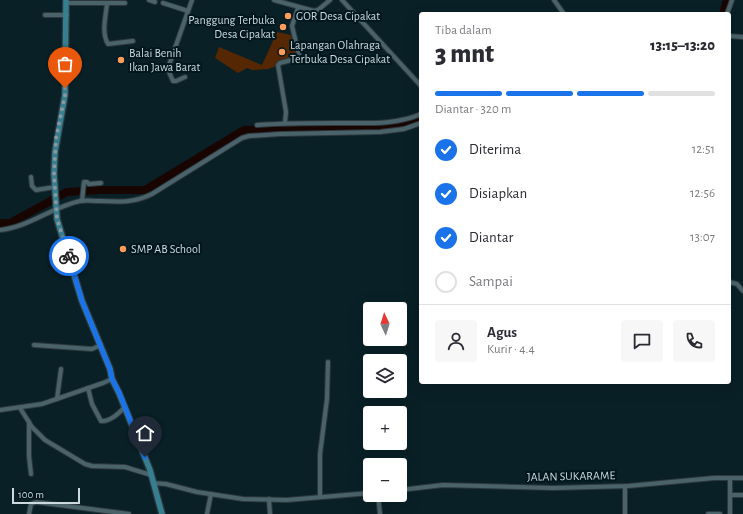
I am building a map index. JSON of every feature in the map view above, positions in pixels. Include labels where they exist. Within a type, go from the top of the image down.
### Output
[{"type":"street","points":[[149,0],[155,2]]},
{"type":"street","points":[[185,77],[173,81],[168,65],[192,0]]},
{"type":"street","points":[[274,0],[311,11],[318,10],[330,0]]},
{"type":"street","points":[[342,0],[419,84]]},
{"type":"street","points":[[554,0],[563,12]]},
{"type":"street","points":[[728,12],[732,0]]},
{"type":"street","points":[[125,3],[66,1],[65,95],[55,152],[56,207],[60,229],[68,250],[82,301],[101,345],[112,379],[125,407],[151,475],[162,514]]},
{"type":"street","points":[[107,3],[104,27],[105,40],[108,44],[133,41]]},
{"type":"street","points":[[163,4],[188,11]]},
{"type":"street","points":[[285,123],[286,112],[278,65],[280,63],[295,59],[299,55],[292,26],[298,8]]},
{"type":"street","points":[[45,15],[67,14]]},
{"type":"street","points":[[731,36],[743,37]]},
{"type":"street","points":[[257,125],[285,123],[381,123],[402,120],[419,115]]},
{"type":"street","points":[[279,124],[280,133]]},
{"type":"street","points":[[0,230],[23,225],[56,207],[82,201],[128,202],[140,200],[242,138],[249,136],[280,133],[380,132],[404,129],[419,124]]},
{"type":"street","points":[[31,177],[32,186],[36,190],[55,189]]},
{"type":"street","points":[[82,201],[84,182],[89,184],[101,183]]},
{"type":"street","points":[[731,282],[737,284],[743,291]]},
{"type":"street","points":[[34,345],[92,349],[101,345]]},
{"type":"street","points":[[320,497],[320,454],[327,399],[328,362]]},
{"type":"street","points":[[57,399],[62,369]]},
{"type":"street","points":[[0,410],[42,404],[112,379]]},
{"type":"street","points":[[88,388],[92,404],[101,421],[106,421],[125,407]]},
{"type":"street","points":[[20,408],[29,422],[45,440],[85,464],[92,466],[125,467],[151,475]]},
{"type":"street","points":[[29,422],[29,456],[31,474]]},
{"type":"street","name":"JALAN SUKARAME","points":[[407,489],[443,485],[553,488],[625,486],[714,478],[743,478]]},
{"type":"street","points":[[730,478],[730,514]]},
{"type":"street","points":[[154,483],[243,499],[287,500],[363,493]]},
{"type":"street","points":[[625,486],[625,514]]},
{"type":"street","points":[[207,514],[211,494]]},
{"type":"street","points":[[730,495],[743,495]]},
{"type":"street","points":[[269,500],[270,514]]},
{"type":"street","points":[[29,514],[31,504],[36,502],[129,514]]},
{"type":"street","points":[[379,502],[380,514]]},
{"type":"street","points":[[708,514],[720,514]]},
{"type":"shaded area","name":"Lapangan Olahraga Terbuka Desa Cipakat","points":[[277,32],[291,35],[297,58],[279,63],[268,69],[252,70],[247,68],[238,73],[215,58],[219,47],[262,65]]},
{"type":"waterway","points":[[724,12],[727,0]]},
{"type":"waterway","points":[[0,223],[10,223],[67,192],[145,190],[244,130],[405,125],[419,119]]},
{"type":"way so far","points":[[65,88],[65,95],[56,138],[54,174],[57,219],[69,256]]},
{"type":"place","name":"GOR Desa Cipakat","points":[[288,16]]},
{"type":"place","name":"Panggung Terbuka Desa Cipakat","points":[[283,27]]},
{"type":"place","name":"Lapangan Olahraga Terbuka Desa Cipakat","points":[[282,52]]},
{"type":"place","name":"Balai Benih Ikan Jawa Barat","points":[[121,60]]},
{"type":"place","name":"SMP AB School","points":[[123,249]]},
{"type":"route","points":[[69,256],[82,301],[101,345],[112,379],[119,392],[145,457]]}]
